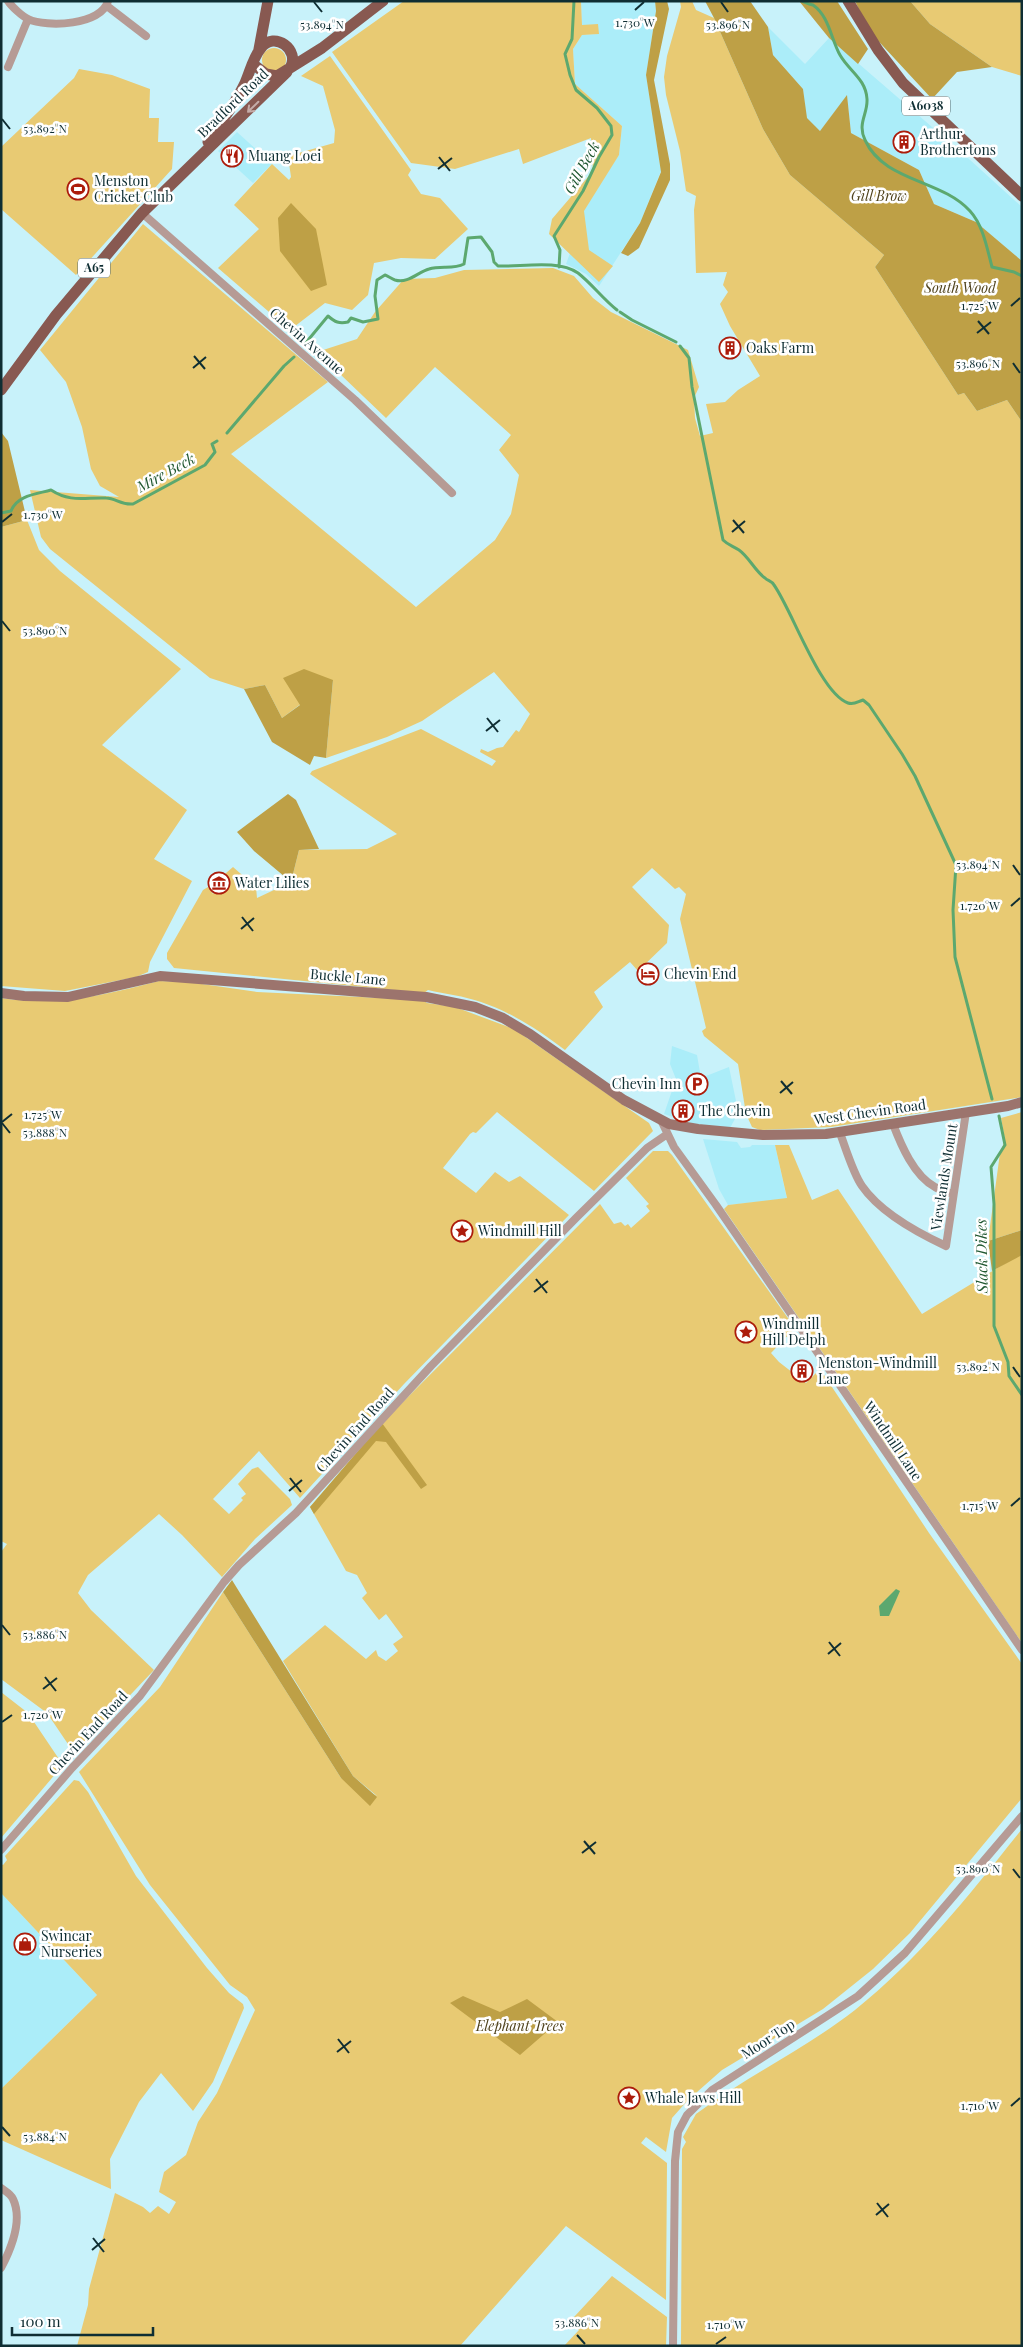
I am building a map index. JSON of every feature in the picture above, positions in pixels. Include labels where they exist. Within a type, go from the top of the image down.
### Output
[{"type":"main road","points":[[258,52],[267,43],[285,45],[297,51],[306,50],[334,38],[383,1]]},
{"type":"main road","name":"A6038","points":[[848,1],[878,50],[902,83],[1022,196]]},
{"type":"main road","name":"A65","points":[[268,6],[272,28],[293,59],[289,70]]},
{"type":"main road","name":"A65","points":[[253,64],[258,52],[268,6]]},
{"type":"main road","name":"Bradford Road","points":[[1,390],[56,315],[142,213],[198,156],[263,98],[289,70],[334,38]]},
{"type":"main road","points":[[253,64],[271,76],[277,76],[289,70]]},
{"type":"main road","name":"Bradford Road","points":[[198,156],[231,107],[253,64]]},
{"type":"street","points":[[8,1],[28,19],[53,24],[80,22],[93,17],[108,4],[146,36]]},
{"type":"street","points":[[8,67],[28,19]]},
{"type":"street","name":"Chevin Avenue","points":[[142,213],[355,400],[452,493]]},
{"type":"street","name":"Buckle Lane","points":[[1,992],[24,996],[68,997],[160,976],[426,997],[475,1007],[503,1018],[530,1034],[624,1100],[661,1120]]},
{"type":"street","name":"West Chevin Road","points":[[661,1120],[695,1129],[743,1134],[840,1133],[1008,1106],[1022,1102]]},
{"type":"street","name":"Viewlands Mount","points":[[840,1133],[862,1186],[889,1213],[921,1234],[946,1246],[966,1112]]},
{"type":"street","name":"Windmill Lane","points":[[661,1120],[666,1134],[1022,1650]]},
{"type":"street","points":[[893,1124],[901,1145],[919,1173],[933,1186],[954,1194]]},
{"type":"street","name":"Chevin End Road","points":[[1,1850],[72,1768],[140,1696],[239,1565],[296,1514],[431,1366],[584,1210],[647,1148],[666,1134]]},
{"type":"street","name":"Moor Top","points":[[673,2346],[675,2161],[678,2132],[687,2115],[712,2090],[858,1996],[905,1953],[1022,1816]]},
{"type":"street","points":[[1,2188],[12,2197],[16,2212],[13,2246],[1,2268]]},
{"type":"shaded area","points":[[581,1],[655,1],[656,11],[646,75],[661,171],[640,223],[599,286],[586,274],[566,264],[573,245],[572,222],[619,155],[622,126],[575,84],[573,49],[582,35],[598,34],[582,25]]},
{"type":"shaded area","points":[[768,27],[805,64],[829,38],[1022,207],[1022,261],[976,222],[934,204],[919,170],[851,133],[847,96],[820,131],[806,118],[803,89],[773,55]]},
{"type":"shaded area","points":[[237,132],[272,164],[253,183],[218,151]]},
{"type":"shaded area","points":[[672,1046],[697,1055],[701,1078],[729,1067],[736,1101],[736,1117],[730,1128],[694,1124],[664,1114],[676,1079],[670,1064]]},
{"type":"shaded area","points":[[703,1139],[737,1142],[741,1148],[752,1145],[775,1145],[787,1199],[728,1205],[719,1189]]},
{"type":"shaded area","points":[[896,1589],[900,1591],[889,1616],[880,1616],[879,1606]]},
{"type":"shaded area","name":"Swincar Nurseries","points":[[1,1893],[97,1995],[1,2089]]},
{"type":"green space","points":[[404,1],[581,1],[582,25],[598,24],[599,34],[582,35],[573,49],[575,84],[622,126],[619,155],[584,211],[589,250],[613,266],[599,282],[549,234],[552,219],[593,171],[591,138],[523,164],[519,149],[455,169],[411,163],[332,52]]},
{"type":"green space","points":[[655,1],[667,1],[669,9],[654,80],[670,164],[670,180],[639,248],[628,256],[621,253],[640,223],[661,172],[646,75],[656,11]]},
{"type":"green space","points":[[680,1],[692,1],[696,10],[714,18],[763,129],[790,175],[884,255],[875,267],[958,395],[964,393],[977,411],[1007,400],[1022,422],[1022,1097],[831,1127],[760,1130],[752,1127],[746,1114],[738,1064],[704,1036],[702,1031],[706,1028],[680,919],[686,894],[679,887],[675,889],[652,868],[632,887],[669,925],[667,943],[638,971],[630,962],[594,992],[603,1007],[565,1050],[514,1017],[475,1000],[428,990],[424,993],[174,968],[167,959],[167,953],[203,890],[208,887],[213,894],[216,890],[212,885],[233,867],[256,887],[257,898],[291,882],[299,850],[367,849],[397,834],[310,774],[312,771],[421,729],[492,766],[496,761],[480,752],[481,749],[488,752],[503,747],[516,730],[519,732],[530,714],[494,672],[422,721],[387,737],[326,758],[333,680],[282,718],[265,685],[244,689],[210,678],[50,549],[41,537],[30,490],[119,497],[100,486],[91,469],[82,427],[66,382],[40,350],[143,224],[328,382],[231,454],[416,607],[495,540],[511,514],[519,475],[499,450],[511,435],[435,367],[386,418],[317,352],[357,339],[375,312],[404,279],[435,278],[464,270],[553,268],[574,276],[593,298],[611,312],[688,350],[699,387],[694,398],[695,418],[700,436],[713,433],[706,404],[725,402],[738,390],[760,376],[730,326],[720,304],[728,292],[723,285],[727,272],[696,273],[694,210],[696,196],[686,191],[680,151],[666,95],[664,77],[667,56],[681,7]]},
{"type":"green space","points":[[705,1],[750,1],[768,27],[773,55],[803,89],[807,118],[820,131],[847,95],[851,133],[919,170],[934,204],[976,222],[1022,261],[1022,422],[1007,400],[977,411],[964,393],[958,395],[875,267],[884,255],[790,175],[763,129]]},
{"type":"green space","points":[[799,1],[837,1],[868,49],[858,64],[829,38]]},
{"type":"green space","points":[[855,1],[910,1],[930,24],[992,67],[957,72],[932,99],[870,32]]},
{"type":"green space","points":[[910,1],[1022,1],[1022,76],[992,67],[930,24]]},
{"type":"green space","points":[[274,48],[282,52],[286,60],[282,68],[274,72],[266,68],[262,60],[266,52]]},
{"type":"green space","points":[[330,56],[411,170],[408,175],[421,194],[440,198],[468,229],[435,259],[401,258],[374,263],[368,295],[352,310],[325,303],[290,330],[218,268],[259,229],[234,205],[272,164],[289,180],[291,177],[288,156],[334,143],[335,130],[323,86],[301,76]]},
{"type":"green space","name":"Menston Cricket Club","points":[[79,69],[112,75],[150,89],[149,118],[159,118],[158,142],[174,142],[172,169],[76,275],[1,209],[1,147],[74,78]]},
{"type":"green space","points":[[291,203],[316,229],[327,285],[311,291],[280,251],[278,218]]},
{"type":"green space","points":[[1,432],[8,441],[27,520],[1,527]]},
{"type":"green space","points":[[27,520],[39,550],[60,571],[181,669],[102,745],[187,810],[154,859],[192,881],[150,962],[148,972],[136,977],[65,991],[1,986],[1,527]]},
{"type":"green space","points":[[304,669],[333,680],[326,758],[314,756],[310,765],[272,742],[244,689],[265,685],[282,718],[300,705],[283,678]]},
{"type":"green space","points":[[288,794],[296,800],[319,849],[299,850],[291,882],[254,851],[237,832]]},
{"type":"green space","points":[[159,981],[188,982],[257,992],[423,1000],[427,1003],[455,1007],[514,1029],[649,1123],[653,1131],[594,1191],[497,1112],[476,1133],[470,1134],[443,1168],[476,1193],[495,1172],[509,1182],[520,1176],[569,1215],[404,1384],[300,1498],[259,1451],[213,1499],[229,1514],[243,1500],[241,1498],[246,1494],[238,1484],[252,1469],[258,1467],[290,1499],[292,1505],[255,1539],[222,1577],[159,1514],[88,1575],[78,1593],[91,1610],[154,1670],[77,1751],[72,1750],[47,1713],[1,1679],[1,1552],[7,1544],[1,1541],[1,998],[43,1001],[81,998]]},
{"type":"green space","points":[[1022,1112],[1022,1230],[988,1241],[1000,1153],[1005,1140],[1001,1118]]},
{"type":"green space","points":[[775,1145],[789,1145],[812,1200],[838,1189],[922,1314],[1022,1253],[1022,1643],[724,1209],[728,1205],[787,1198]]},
{"type":"green space","points":[[653,1151],[668,1151],[672,1155],[795,1328],[771,1353],[779,1362],[806,1383],[820,1369],[929,1533],[1022,1664],[1022,1798],[910,1933],[873,1969],[823,2009],[722,2070],[688,2100],[672,2118],[666,2152],[646,2137],[641,2143],[667,2163],[666,2300],[566,2226],[460,2346],[77,2346],[88,2305],[89,2289],[115,2193],[143,2207],[150,2213],[158,2206],[169,2214],[176,2202],[159,2192],[164,2172],[186,2155],[198,2122],[217,2093],[255,2010],[247,1997],[230,1985],[150,1885],[79,1772],[160,1687],[223,1592],[341,1778],[377,1796],[353,1776],[283,1661],[325,1625],[366,1659],[376,1650],[378,1656],[386,1661],[398,1651],[393,1644],[403,1637],[386,1614],[379,1620],[362,1598],[367,1593],[357,1575],[346,1571],[310,1507],[382,1423],[600,1204],[614,1224],[621,1222],[625,1226],[628,1224],[631,1228],[650,1211],[646,1206],[649,1204],[626,1178]]},
{"type":"green space","points":[[1022,1230],[1022,1255],[992,1271],[988,1241]]},
{"type":"green space","points":[[382,1423],[427,1485],[421,1489],[386,1442],[376,1441],[314,1514],[310,1507]]},
{"type":"green space","points":[[232,1580],[353,1776],[377,1797],[370,1806],[341,1778],[223,1592]]},
{"type":"green space","points":[[1,1692],[28,1713],[63,1765],[1,1838]]},
{"type":"green space","points":[[74,1780],[79,1781],[88,1792],[136,1876],[207,1968],[229,1993],[243,2004],[244,2008],[213,2082],[193,2111],[161,2073],[139,2102],[110,2159],[111,2189],[1,2140],[1,2089],[97,1995],[1,1893],[1,1864],[3,1865],[7,1860],[5,1856]]},
{"type":"green space","points":[[1022,1829],[1022,2346],[681,2346],[682,2149],[686,2142],[683,2137],[696,2114],[735,2087],[836,2024],[879,1990],[923,1947]]},
{"type":"green space","name":"Elephant Trees","points":[[463,1996],[500,2012],[527,1999],[558,2022],[520,2055],[450,2003]]},
{"type":"green space","points":[[612,2276],[667,2317],[666,2346],[564,2346],[579,2330],[576,2327],[581,2322],[574,2317]]},
{"type":"waterway","name":"Gill Beck","points":[[559,267],[560,250],[554,236],[583,191],[612,135],[611,126],[597,108],[576,90],[570,75],[565,54],[572,39],[574,1]]},
{"type":"waterway","name":"Gill Beck","points":[[802,1],[813,5],[823,15],[840,55],[864,86],[867,104],[862,129],[865,140],[874,154],[885,164],[899,172],[958,200],[970,211],[978,223],[992,267],[1014,272],[1022,276]]},
{"type":"waterway","name":"Mire Beck","points":[[304,345],[328,316],[340,323],[348,322],[351,318],[363,322],[378,319],[375,296],[377,280],[385,275],[400,281],[409,279],[425,270],[438,267],[456,267],[464,264],[468,238],[481,237],[492,252],[494,262],[498,266],[550,265],[570,269],[583,277],[617,310]]},
{"type":"waterway","points":[[620,312],[676,342]]},
{"type":"waterway","points":[[680,346],[689,358],[692,387],[723,540],[743,553],[761,575],[773,584],[827,684],[838,696],[848,703],[863,700],[869,705],[915,776],[956,865],[953,910],[955,957],[992,1099]]},
{"type":"waterway","name":"Mire Beck","points":[[227,433],[284,366],[294,357]]},
{"type":"waterway","name":"Mire Beck","points":[[1,513],[11,511],[23,498],[51,490],[65,497],[109,498],[133,504],[205,465],[215,452],[212,444],[217,441]]},
{"type":"waterway","name":"Slack Dikes","points":[[999,1116],[1005,1145],[991,1167],[994,1204],[994,1326],[1008,1362],[1009,1376],[1022,1395]]},
{"type":"place","name":"Arthur Brothertons","points":[[904,142]]},
{"type":"place","name":"Muang Loei","points":[[232,156]]},
{"type":"place","name":"Menston Cricket Club","points":[[78,189]]},
{"type":"place","name":"Oaks Farm","points":[[730,348]]},
{"type":"place","name":"Water Lilies","points":[[219,883]]},
{"type":"place","name":"Chevin End","points":[[648,974]]},
{"type":"place","name":"Chevin Inn","points":[[697,1084]]},
{"type":"place","name":"The Chevin","points":[[683,1111]]},
{"type":"place","name":"Windmill Hill","points":[[462,1231]]},
{"type":"place","name":"Windmill Hill Delph","points":[[746,1332]]},
{"type":"place","name":"Menston-Windmill Lane","points":[[802,1371]]},
{"type":"place","name":"Swincar Nurseries","points":[[25,1944]]},
{"type":"place","name":"Whale Jaws Hill","points":[[629,2098]]},
{"type":"park label","name":"Gill Brow","points":[[879,196]]},
{"type":"park label","name":"South Wood","points":[[960,288]]}]
